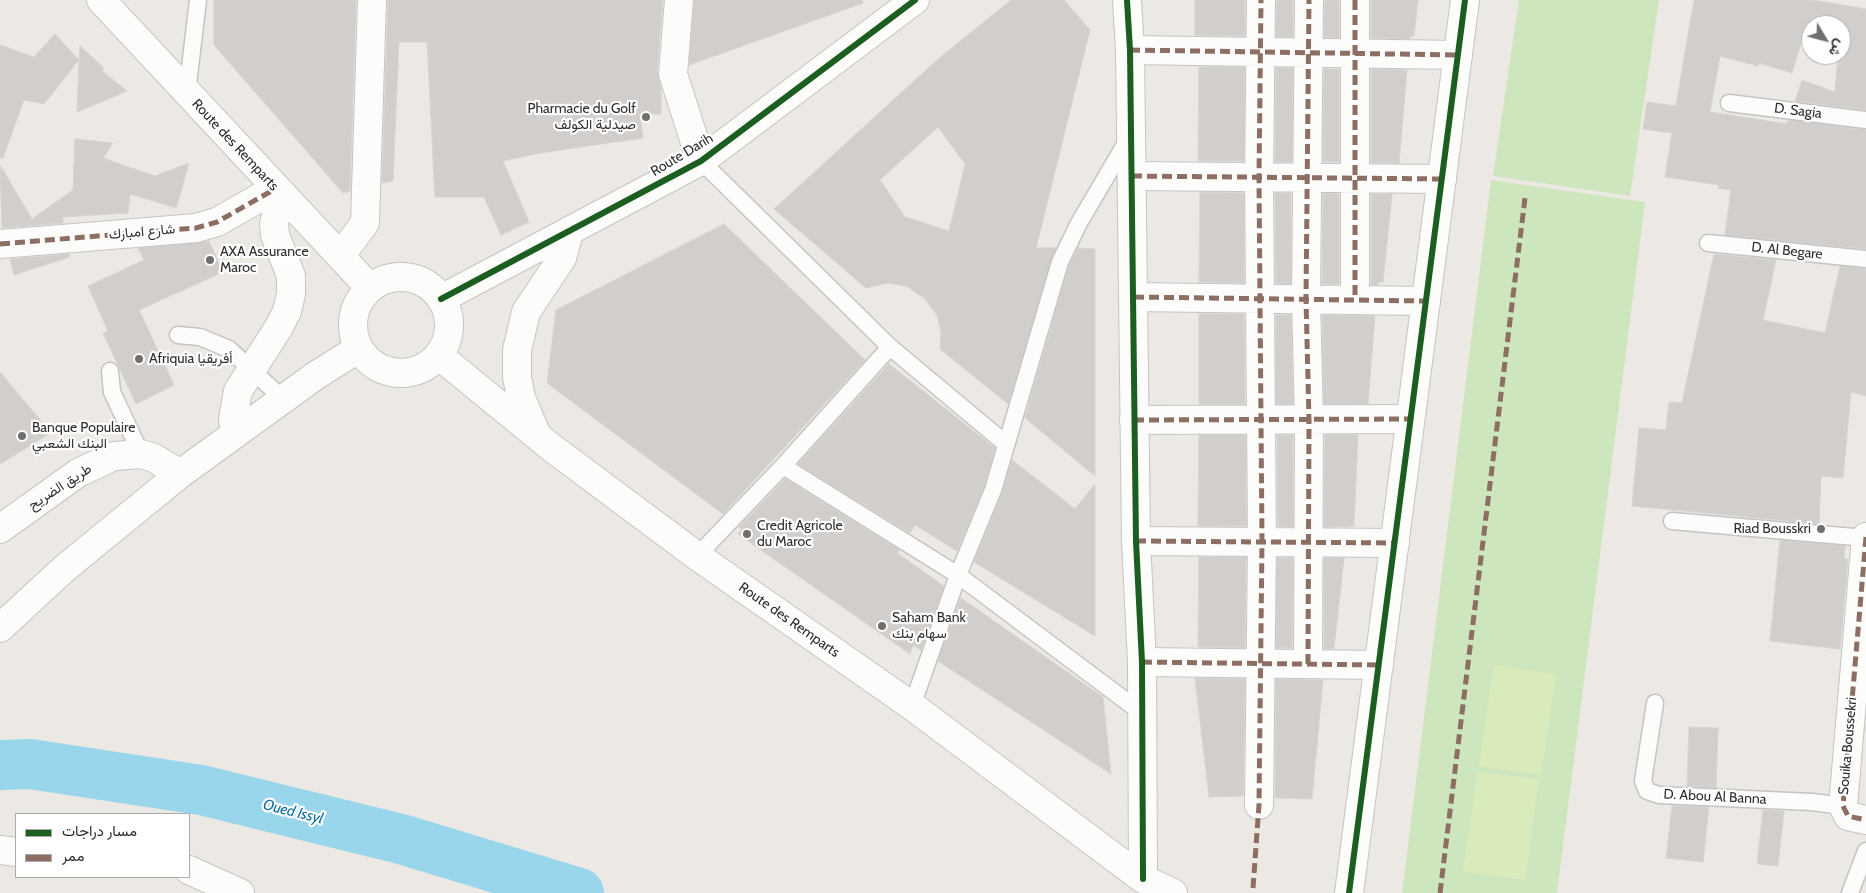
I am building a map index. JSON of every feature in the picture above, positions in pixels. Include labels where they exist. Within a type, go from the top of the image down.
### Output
[{"type":"street","name":"Route des Remparts","points":[[101,0],[279,193],[370,288]]},
{"type":"street","points":[[341,256],[365,223],[372,0]]},
{"type":"street","points":[[679,0],[673,74],[701,160]]},
{"type":"street","name":"Route Darih","points":[[441,299],[701,160],[915,0]]},
{"type":"street","points":[[1127,0],[1130,50],[1136,541],[1142,662],[1141,796],[1149,886]]},
{"type":"street","points":[[1259,806],[1262,542],[1259,177],[1261,0]]},
{"type":"street","points":[[1308,664],[1310,420],[1306,299],[1309,0]]},
{"type":"street","points":[[1355,0],[1355,300]]},
{"type":"street","points":[[1349,893],[1465,0]]},
{"type":"street","points":[[1130,50],[1458,55]]},
{"type":"street","points":[[1132,176],[1442,179]]},
{"type":"street","points":[[235,434],[233,419],[235,403],[244,380],[279,327],[287,311],[291,294],[291,276],[275,235],[274,224],[279,193]]},
{"type":"street","name":"شارع امبارك","points":[[0,244],[196,228],[217,222],[279,193]]},
{"type":"street","points":[[538,437],[528,418],[521,398],[517,371],[517,350],[526,312],[562,258],[569,232]]},
{"type":"street","points":[[394,277],[408,277],[421,281],[441,299],[447,310],[448,333],[438,355],[417,371],[390,372],[377,367],[358,349],[354,338],[353,316],[356,306],[370,288],[394,277]]},
{"type":"street","points":[[1134,297],[1426,301]]},
{"type":"street","points":[[0,628],[58,573],[180,474],[283,399],[358,349]]},
{"type":"street","name":"Route des Remparts","points":[[438,355],[538,437],[696,556],[912,706],[1149,886],[1173,893]]},
{"type":"street","points":[[1134,420],[1410,419]]},
{"type":"street","name":"طريق الضريح","points":[[0,529],[51,492],[97,463],[121,455],[141,454],[154,458],[180,474]]},
{"type":"street","name":"Souika Boussekri","points":[[1866,537],[1843,806],[1848,816],[1866,820]]},
{"type":"street","points":[[1136,541],[1395,543]]},
{"type":"street","points":[[1142,662],[1379,665]]},
{"type":"street","points":[[0,850],[15,852]]},
{"type":"street","points":[[190,870],[240,893]]},
{"type":"lane","points":[[187,93],[198,0]]},
{"type":"lane","name":"D. Sagia","points":[[1730,103],[1866,120]]},
{"type":"lane","points":[[912,706],[958,575],[992,490],[1060,262],[1079,222],[1131,134]]},
{"type":"lane","points":[[701,160],[890,347],[1006,444]]},
{"type":"lane","name":"D. Al Begare","points":[[1708,243],[1866,259]]},
{"type":"lane","points":[[178,335],[200,337],[230,349],[283,399]]},
{"type":"lane","points":[[696,556],[783,466],[890,347]]},
{"type":"lane","points":[[110,371],[112,392],[141,454]]},
{"type":"lane","points":[[783,466],[958,575],[1142,713]]},
{"type":"lane","points":[[1672,521],[1866,537]]},
{"type":"lane","name":"D. Abou Al Banna","points":[[1655,703],[1643,781],[1647,791],[1659,795],[1812,802],[1843,806]]},
{"type":"lane","points":[[1850,893],[1866,851]]},
{"type":"green space","points":[[1519,0],[1659,0],[1630,196],[1493,176]]},
{"type":"green space","points":[[1491,180],[1645,202],[1557,893],[1402,893]]},
{"type":"green space","points":[[1494,665],[1556,674],[1541,775],[1479,767]]},
{"type":"green space","points":[[1478,771],[1539,779],[1525,880],[1463,872]]},
{"type":"building","points":[[214,0],[356,0],[350,191],[343,193],[214,45]]},
{"type":"building","points":[[388,0],[663,0],[657,73],[661,88],[661,114],[640,114],[643,138],[540,153],[503,161],[529,222],[501,235],[484,197],[435,197],[427,42],[399,42],[393,181],[382,183]]},
{"type":"building","points":[[694,0],[862,0],[863,3],[689,65]]},
{"type":"building","points":[[1011,0],[1064,0],[1090,30],[1036,248],[1056,248],[1008,404],[940,349],[941,332],[937,315],[924,298],[906,286],[888,283],[866,288],[774,209],[937,60]],"holes":[[[938,127],[965,164],[949,231],[905,217],[880,180]]]},
{"type":"building","points":[[1195,0],[1245,0],[1245,36],[1195,35]]},
{"type":"building","points":[[1277,0],[1293,0],[1293,37],[1276,37]]},
{"type":"building","points":[[1325,0],[1339,0],[1339,38],[1324,37]]},
{"type":"building","points":[[1371,0],[1418,0],[1414,36],[1411,36],[1410,39],[1371,38]]},
{"type":"building","points":[[1694,0],[1813,0],[1866,9],[1866,110],[1795,101],[1802,80],[1835,92],[1837,65],[1851,65],[1851,15],[1801,15],[1801,43],[1792,73],[1759,63],[1758,66],[1720,56],[1710,112],[1787,124],[1788,120],[1866,130],[1866,249],[1725,235],[1731,190],[1718,188],[1719,185],[1665,177],[1672,133],[1643,129],[1647,102],[1676,106]]},
{"type":"building","points":[[55,34],[79,60],[44,104],[24,100],[3,158],[0,158],[0,45],[34,57]]},
{"type":"building","points":[[80,46],[104,68],[102,71],[127,91],[77,112]]},
{"type":"building","points":[[1199,67],[1245,67],[1244,161],[1198,161]]},
{"type":"building","points":[[1276,68],[1293,68],[1292,162],[1275,162]]},
{"type":"building","points":[[1324,69],[1339,69],[1339,162],[1323,162]]},
{"type":"building","points":[[1371,69],[1407,70],[1399,163],[1371,163]]},
{"type":"building","points":[[75,139],[113,143],[103,158],[155,176],[189,163],[176,208],[130,194],[128,213],[62,217],[64,223],[2,228],[0,165],[32,219],[73,190]]},
{"type":"building","points":[[1200,192],[1244,193],[1244,283],[1199,282]]},
{"type":"building","points":[[1275,193],[1291,193],[1291,284],[1276,283]]},
{"type":"building","points":[[1323,193],[1339,194],[1339,284],[1322,284]]},
{"type":"building","points":[[1371,194],[1392,194],[1383,282],[1378,282],[1378,285],[1371,285]]},
{"type":"building","points":[[724,224],[865,360],[723,514],[547,383],[556,310]]},
{"type":"building","points":[[209,241],[223,272],[139,310],[174,385],[136,404],[103,333],[108,331],[88,286],[144,260],[138,248]]},
{"type":"building","points":[[1078,248],[1095,249],[1095,476],[1025,418],[1069,266]]},
{"type":"building","points":[[69,254],[70,257],[14,275],[10,259]]},
{"type":"building","points":[[1714,254],[1776,260],[1763,320],[1825,333],[1840,266],[1866,269],[1866,396],[1851,392],[1843,478],[1821,476],[1819,524],[1632,506],[1639,428],[1666,430],[1669,402],[1682,403]]},
{"type":"building","points":[[1199,314],[1244,314],[1245,404],[1199,404]]},
{"type":"building","points":[[1276,315],[1291,315],[1293,404],[1276,404]]},
{"type":"building","points":[[1322,315],[1375,316],[1368,404],[1324,404]]},
{"type":"building","points":[[889,364],[995,448],[984,487],[957,551],[915,525],[910,533],[798,464]]},
{"type":"building","points":[[0,372],[51,433],[0,464]]},
{"type":"building","points":[[1199,435],[1246,435],[1246,526],[1198,526]]},
{"type":"building","points":[[1277,435],[1293,435],[1293,527],[1278,526]]},
{"type":"building","points":[[1325,435],[1358,435],[1354,526],[1324,527]]},
{"type":"building","points":[[1012,460],[1075,509],[1095,484],[1095,636],[974,562],[1002,494]]},
{"type":"building","points":[[785,479],[899,550],[897,553],[944,586],[921,650],[913,645],[910,654],[738,534],[742,529],[739,527]]},
{"type":"building","points":[[1780,540],[1845,546],[1844,559],[1848,559],[1840,649],[1770,641]]},
{"type":"building","points":[[1199,557],[1246,557],[1245,648],[1198,647]]},
{"type":"building","points":[[1277,558],[1293,558],[1292,648],[1276,648]]},
{"type":"building","points":[[1324,558],[1344,558],[1334,649],[1324,649]]},
{"type":"building","points":[[961,598],[1103,697],[1111,774],[938,661]]},
{"type":"building","points":[[1195,678],[1245,679],[1243,796],[1209,797]]},
{"type":"building","points":[[1276,679],[1323,680],[1312,799],[1275,798]]},
{"type":"building","points":[[1689,727],[1718,728],[1716,788],[1687,786]]},
{"type":"building","points":[[1672,806],[1709,807],[1703,862],[1666,858]]},
{"type":"building","points":[[1763,810],[1784,811],[1778,866],[1757,864]]},
{"type":"waterway","name":"Oued Issyl","points":[[0,765],[30,764],[201,790],[401,839],[579,893]]},
{"type":"marked path","points":[[1253,888],[1259,805],[1262,542],[1259,177],[1261,0]]},
{"type":"marked path","points":[[1308,664],[1309,420],[1306,299],[1309,0]]},
{"type":"marked path","points":[[1355,0],[1355,300]]},
{"type":"marked path","points":[[1130,50],[1458,55]]},
{"type":"marked path","points":[[1132,176],[1442,179]]},
{"type":"marked path","points":[[0,244],[196,228],[217,222],[275,189]]},
{"type":"marked path","points":[[1440,893],[1525,198]]},
{"type":"marked path","points":[[1134,297],[1426,301]]},
{"type":"marked path","points":[[1134,420],[1410,419]]},
{"type":"marked path","points":[[1866,537],[1843,806],[1848,816],[1866,820]]},
{"type":"marked path","points":[[1136,541],[1395,543]]},
{"type":"marked path","points":[[1142,662],[1379,665]]},
{"type":"cycle path","points":[[441,299],[701,161],[915,0]]},
{"type":"cycle path","points":[[1127,0],[1130,50],[1136,541],[1142,662],[1143,879]]},
{"type":"cycle path","points":[[1349,893],[1465,0]]},
{"type":"place","name":"Pharmacie du Golf صيدلية الكولف","points":[[646,117]]},
{"type":"place","name":"AXA Assurance Maroc","points":[[210,260]]},
{"type":"place","name":"Afriquia أفريقيا","points":[[139,359]]},
{"type":"place","name":"Banque Populaire البنك الشعبي","points":[[22,436]]},
{"type":"place","name":"Riad Bousskri","points":[[1821,529]]},
{"type":"place","name":"Credit Agricole du Maroc","points":[[747,534]]},
{"type":"place","name":"Saham Bank سهام بنك","points":[[882,626]]}]
